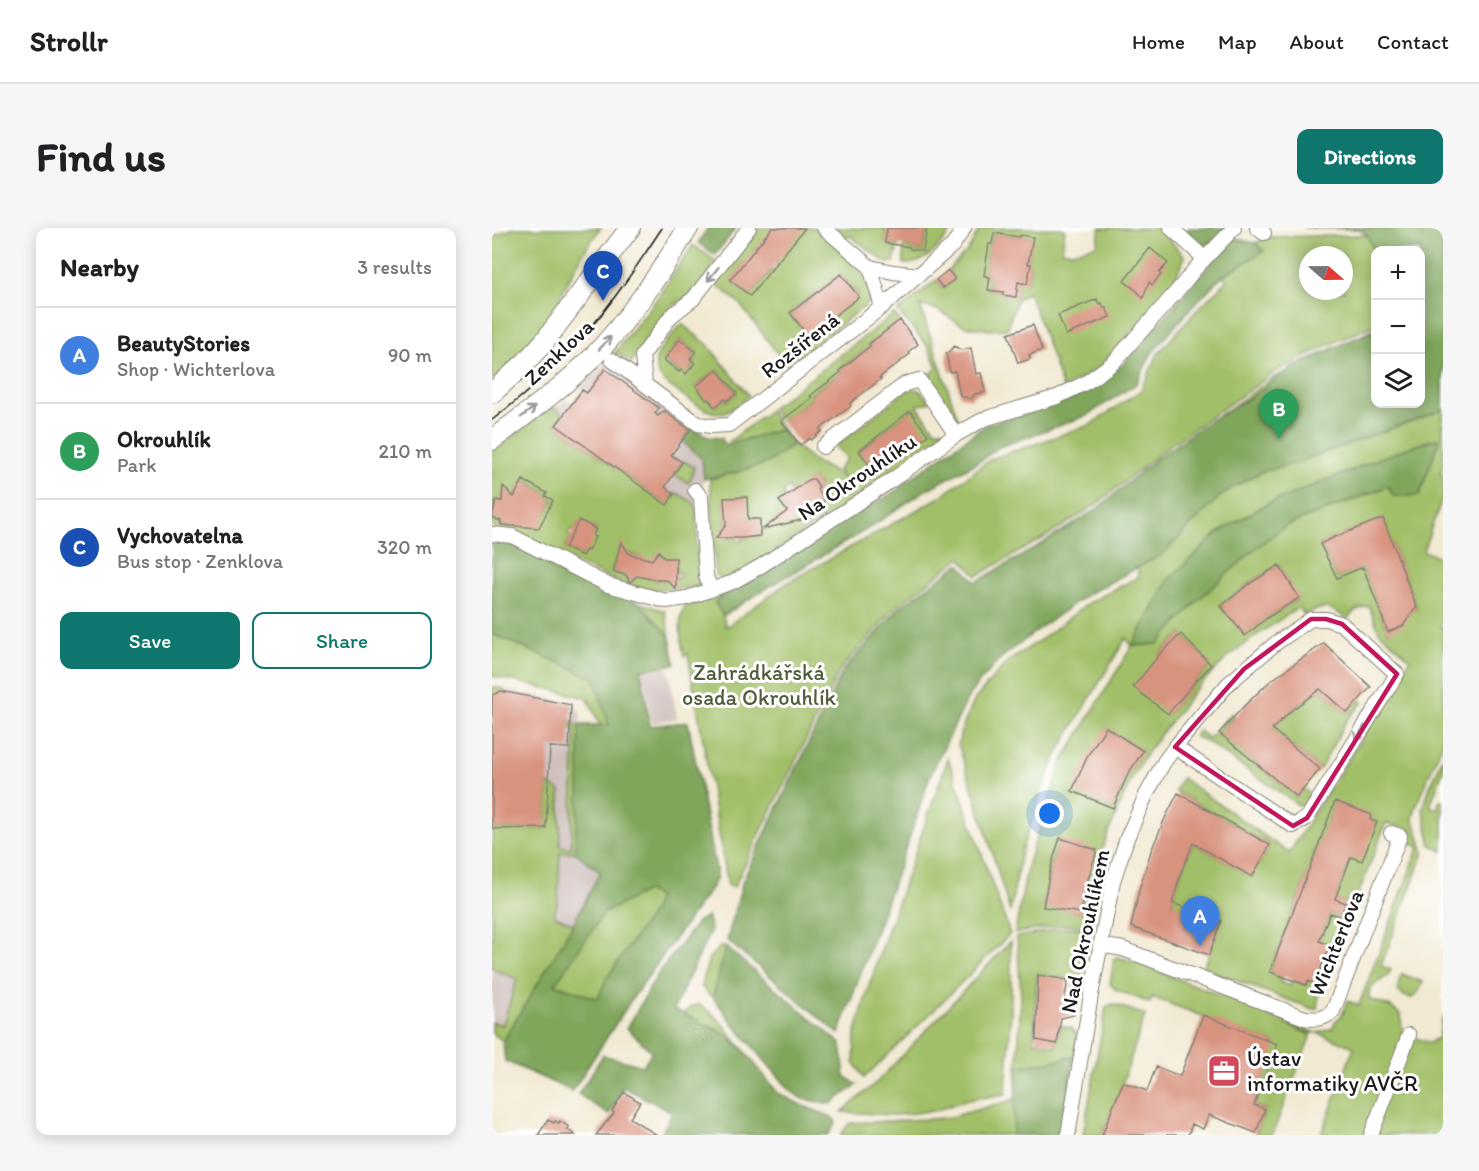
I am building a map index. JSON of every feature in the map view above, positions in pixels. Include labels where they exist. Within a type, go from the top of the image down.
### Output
[{"type":"main road","name":"Zenklova","points":[[492,393],[544,342],[630,228]]},
{"type":"main road","name":"Zenklova","points":[[492,440],[550,396],[593,357],[635,306],[688,228]]},
{"type":"street","points":[[645,384],[642,356],[671,316],[693,299],[749,228]]},
{"type":"street","points":[[824,228],[870,267],[892,273],[919,275]]},
{"type":"street","name":"Rozšířená","points":[[612,360],[698,424],[723,427],[729,425],[882,307],[953,246],[964,228]]},
{"type":"street","points":[[1171,228],[1204,258]]},
{"type":"street","name":"Na Okrouhlíku","points":[[492,534],[512,536],[608,585],[666,601],[687,598],[733,582],[761,567],[956,435],[984,419],[1057,397],[1087,382],[1113,363],[1204,258],[1234,228]]},
{"type":"street","points":[[870,267],[882,307]]},
{"type":"street","points":[[823,447],[905,384],[919,380],[956,435]]},
{"type":"street","points":[[695,490],[701,496],[706,576],[711,590]]},
{"type":"street","name":"Nad Okrouhlíkem","points":[[1068,1135],[1113,881],[1127,838],[1164,762],[1175,747],[1228,684],[1276,643],[1311,620],[1326,618],[1342,624],[1397,674],[1307,818],[1293,826],[1175,747]]},
{"type":"street","name":"Wichterlova","points":[[1100,945],[1122,949],[1305,1018],[1317,1020],[1326,1017],[1333,1011],[1400,836],[1391,833]]},
{"type":"street","points":[[1371,1135],[1409,1035]]},
{"type":"highlighted area","points":[[1311,619],[1326,619],[1342,624],[1397,674],[1307,818],[1293,826],[1175,747],[1244,669]]},
{"type":"shaded area","points":[[605,363],[692,427],[682,441],[702,459],[704,479],[696,507],[667,505],[556,425],[563,414],[555,408],[566,400],[572,404],[582,390],[580,388]]},
{"type":"shaded area","points":[[668,667],[677,718],[652,723],[643,672]]},
{"type":"shaded area","points":[[492,687],[573,703],[581,714],[579,725],[600,872],[573,925],[503,1041],[492,1033]]},
{"type":"green space","points":[[513,228],[601,228],[573,271],[559,299],[563,301],[556,312],[530,344],[492,381],[492,237]]},
{"type":"green space","points":[[708,228],[736,228],[715,255],[698,243]]},
{"type":"green space","points":[[758,228],[816,228],[836,245],[865,277],[870,297],[866,305],[787,366],[739,303],[714,283]],"holes":[[[756,248],[778,265],[750,296],[731,280]],[[841,274],[859,296],[808,336],[790,313]]]},
{"type":"green space","points":[[835,228],[884,228],[884,231],[887,231],[885,243],[898,245],[894,262],[884,261]]},
{"type":"green space","points":[[927,228],[953,228],[926,258],[912,264],[904,264],[905,246],[923,251]]},
{"type":"green space","points":[[980,228],[1065,229],[1062,250],[1072,252],[1097,245],[1100,228],[1159,228],[1185,257],[1171,287],[1101,366],[1063,389],[1029,292],[1017,299],[1007,329],[989,330],[964,326],[938,310],[920,305],[960,425],[958,426],[928,381],[930,374],[937,368],[929,348],[898,311],[936,280],[943,288],[954,279],[948,270],[968,250]],"holes":[[[994,233],[1019,237],[1020,235],[1032,237],[1028,264],[1031,265],[1027,283],[1018,282],[1016,297],[988,290],[990,277],[984,276],[989,244],[992,244]]]},
{"type":"green space","points":[[1189,228],[1226,228],[1207,245],[1199,242],[1186,231]]},
{"type":"green space","points":[[1304,228],[1443,228],[1443,410],[1293,464],[1261,472],[1232,488],[1217,499],[1163,554],[1090,593],[1000,659],[971,692],[930,776],[839,1034],[727,940],[743,880],[843,671],[899,608],[959,564],[976,582],[1097,509],[1157,458],[1291,368],[1346,342],[1371,333],[1371,408],[1425,408],[1425,246],[1372,246],[1367,235],[1358,229]]},
{"type":"green space","name":"Zahrádkářská osada Okrouhlík","points":[[1367,235],[1372,246],[1371,327],[1280,369],[1170,445],[1097,504],[1052,533],[977,576],[960,558],[895,608],[840,670],[734,887],[728,886],[688,654],[684,656],[680,631],[685,606],[732,589],[715,602],[726,627],[787,583],[940,497],[991,459],[1090,425],[1141,390],[1158,354],[1227,280],[1222,276],[1263,251],[1255,243],[1267,237]]},
{"type":"green space","points":[[1233,238],[1255,243],[1264,251],[1222,276],[1188,311],[1152,353],[1136,384],[1086,416],[999,447],[980,461],[926,490],[866,530],[723,616],[715,602],[732,589],[752,580],[839,522],[899,489],[904,483],[986,425],[1064,402],[1091,389],[1122,365]]},
{"type":"green space","points":[[693,245],[717,262],[692,294],[669,309],[631,363],[615,352],[653,304]]},
{"type":"green space","points":[[894,314],[900,320],[840,369],[841,372],[810,395],[812,398],[781,421],[772,408]]},
{"type":"green space","points":[[682,324],[707,344],[749,396],[730,409],[717,413],[695,403],[662,379],[657,371],[656,359],[664,344]],"holes":[[[680,339],[696,352],[690,359],[695,363],[691,369],[685,365],[679,372],[664,360]],[[717,370],[737,393],[715,407],[696,386]]]},
{"type":"green space","points":[[1371,331],[1371,408],[1425,408],[1425,395],[1443,364],[1443,467],[1440,474],[1443,475],[1443,496],[1423,551],[1443,558],[1443,618],[1440,627],[1443,629],[1443,742],[1413,818],[1424,852],[1381,966],[1391,970],[1385,978],[1371,988],[1369,999],[1391,1007],[1401,1015],[1402,1033],[1430,1043],[1438,1039],[1443,1017],[1443,1135],[1321,1135],[1354,1047],[1317,1033],[1333,1028],[1342,1015],[1347,1001],[1359,1005],[1419,847],[1408,842],[1412,831],[1386,823],[1321,990],[1317,1009],[1202,968],[1209,955],[1172,903],[1193,843],[1252,876],[1270,845],[1178,793],[1175,790],[1182,778],[1289,853],[1410,659],[1379,631],[1369,606],[1356,610],[1347,619],[1327,608],[1304,615],[1299,607],[1228,657],[1194,691],[1148,751],[1128,786],[1094,873],[1085,926],[1066,925],[1015,933],[1028,863],[1062,762],[1132,646],[1126,638],[1060,748],[1043,787],[1021,852],[1010,912],[958,744],[962,728],[975,699],[1007,662],[1042,639],[1087,604],[1138,577],[1140,472],[1273,378]],"holes":[[[1440,439],[1429,467],[1389,486],[1285,526],[1255,549],[1197,601],[1158,644],[1132,646],[1219,532],[1267,504],[1385,456]],[[1383,519],[1417,608],[1388,632],[1364,570],[1360,568],[1337,578],[1320,544]],[[1279,565],[1298,599],[1245,635],[1221,606],[1248,584]],[[1181,634],[1211,665],[1168,714],[1159,655]],[[1106,728],[1143,751],[1128,774],[1113,808],[1073,791]],[[1335,802],[1376,822],[1351,857],[1335,899],[1346,903],[1340,917],[1330,913],[1319,941],[1315,984],[1308,981],[1306,985],[1292,980],[1290,986],[1280,982],[1282,976],[1270,971]],[[1060,838],[1086,886],[1081,913],[1043,906],[1051,866]]]},
{"type":"green space","points":[[919,390],[930,402],[917,406],[935,430],[944,430],[943,433],[857,497],[855,496],[855,499],[744,571],[723,580],[716,575],[710,479],[767,463],[793,444],[815,462],[839,474],[848,485],[838,470],[847,458],[836,447],[837,445],[906,391]],"holes":[[[910,411],[887,466],[876,473],[859,451]],[[813,478],[825,500],[802,517],[789,514],[779,501],[785,496],[783,492],[788,488],[792,493]],[[746,497],[744,519],[760,519],[760,536],[742,538],[742,541],[738,542],[737,538],[722,537],[726,528],[724,499]]]},
{"type":"green space","points":[[550,407],[555,408],[563,414],[556,425],[666,504],[676,493],[693,502],[696,507],[699,586],[685,589],[647,589],[625,585],[542,548],[508,529],[492,528],[492,518],[501,521],[501,525],[538,527],[553,500],[545,496],[546,492],[523,480],[514,497],[503,487],[502,501],[496,500],[492,515],[492,451]],"holes":[[[579,521],[596,529],[582,556],[565,548],[571,537],[568,535],[570,530],[574,531]],[[619,550],[640,557],[634,579],[628,580],[627,576],[613,572]],[[655,556],[676,559],[676,573],[680,573],[680,577],[676,578],[674,583],[669,580],[655,580]]]},
{"type":"green space","points":[[770,410],[782,429],[728,445],[730,441]]},
{"type":"green space","points":[[692,427],[708,437],[722,438],[723,442],[728,445],[782,429],[793,444],[767,463],[704,479],[702,459],[682,441]]},
{"type":"green space","points":[[1440,439],[1419,496],[1393,496],[1388,486],[1285,526],[1255,549],[1197,601],[1158,644],[1132,646],[1170,578],[1219,532],[1267,504],[1385,456]]},
{"type":"green space","points":[[684,461],[694,467],[688,483],[675,475]]},
{"type":"green space","points":[[492,539],[638,602],[665,611],[675,664],[641,670],[650,726],[688,722],[717,875],[714,884],[631,1000],[572,1091],[505,1061],[503,1041],[492,1033],[492,1022],[503,1025],[517,979],[492,969],[492,829],[546,828],[548,783],[560,791],[560,846],[571,848],[575,729],[492,707],[492,687],[504,689],[505,706],[579,725],[600,725],[587,698],[492,676]],"holes":[[[575,852],[600,872],[573,924],[554,915],[558,901],[560,853]]]},
{"type":"green space","points":[[492,539],[516,546],[638,602],[669,635],[675,664],[641,670],[650,726],[688,722],[717,875],[714,884],[631,1000],[572,1091],[505,1061],[503,1041],[573,925],[600,872],[575,852],[579,790],[579,725],[609,725],[594,678],[492,634]],"holes":[[[646,891],[658,897],[653,911],[606,979],[598,999],[555,984],[604,913]]]},
{"type":"green space","points":[[1320,689],[1347,713],[1360,699],[1363,702],[1346,721],[1320,769],[1272,729]]},
{"type":"green space","points":[[1232,713],[1234,716],[1220,733],[1296,797],[1304,789],[1310,794],[1303,806],[1301,807],[1207,742],[1194,736],[1199,731],[1210,738]]},
{"type":"green space","points":[[1443,756],[1443,770],[1430,806],[1437,809],[1440,800],[1443,801],[1443,852],[1431,845],[1423,809]]},
{"type":"green space","points":[[948,758],[1010,934],[864,1078],[854,1062],[855,1035],[868,989]]},
{"type":"green space","points":[[707,916],[711,930],[674,1009],[725,1034],[742,1048],[778,1093],[832,1117],[836,1122],[828,1135],[661,1135],[672,1112],[623,1087],[609,1115],[578,1094],[603,1055],[643,1066],[652,1052],[627,1028],[658,974],[698,921]]},
{"type":"green space","points":[[1066,928],[1083,928],[1090,936],[1078,1002],[1071,1001],[1075,980],[1037,974],[1034,1041],[1056,1046],[1061,1026],[1071,1028],[1078,1036],[1061,1135],[840,1135],[850,1123],[947,1118],[1016,1099],[1021,996],[1017,937]]},
{"type":"green space","points":[[1011,941],[1011,1012],[1006,1094],[966,1100],[934,1111],[895,1115],[842,1112],[878,1081]]},
{"type":"green space","points":[[721,946],[726,947],[713,997],[702,987],[709,958]]},
{"type":"green space","points":[[726,947],[841,1044],[845,1076],[857,1085],[831,1104],[802,1099],[791,1091],[713,997]]},
{"type":"green space","points":[[1118,957],[1315,1032],[1313,1034],[1285,1024],[1311,1035],[1272,1135],[1256,1135],[1265,1109],[1254,1105],[1276,1044],[1152,997],[1150,1003],[1116,990],[1110,984],[1114,958]]},
{"type":"green space","points":[[1402,974],[1423,982],[1419,992],[1413,997],[1407,997],[1398,991]]},
{"type":"green space","points":[[698,1004],[717,1018],[742,1048],[725,1034],[684,1014]]},
{"type":"green space","points":[[1113,1004],[1145,1015],[1123,1082],[1102,1135],[1083,1135],[1106,1007]]},
{"type":"green space","points":[[1074,1056],[1059,1135],[1013,1135],[1017,1066],[1045,1063]]},
{"type":"building","points":[[772,228],[805,228],[750,296],[730,280]]},
{"type":"building","points":[[887,228],[927,228],[923,251],[885,243]]},
{"type":"building","points":[[994,233],[1033,237],[1027,284],[1018,282],[1016,297],[988,290],[990,277],[984,276],[989,244],[992,244]]},
{"type":"building","points":[[1150,248],[1168,263],[1152,285],[1149,282],[1143,298],[1124,281]]},
{"type":"building","points":[[948,270],[955,279],[943,288],[936,280]]},
{"type":"building","points":[[841,274],[859,297],[808,336],[790,313]]},
{"type":"building","points":[[1097,299],[1099,304],[1102,303],[1104,308],[1106,307],[1110,317],[1066,335],[1058,315]]},
{"type":"building","points":[[900,320],[918,344],[908,352],[910,354],[850,403],[851,406],[820,429],[822,431],[800,445],[781,421],[812,398],[810,396]]},
{"type":"building","points":[[1033,325],[1042,350],[1029,355],[1030,359],[1018,363],[1008,334]]},
{"type":"building","points":[[680,339],[696,352],[690,359],[695,363],[686,374],[682,369],[679,372],[664,360]]},
{"type":"building","points":[[954,346],[961,350],[971,348],[976,374],[981,373],[985,392],[975,394],[971,399],[960,396],[955,371],[950,372],[946,353]]},
{"type":"building","points":[[605,369],[659,408],[655,413],[658,416],[664,411],[690,430],[671,455],[682,462],[665,487],[674,494],[667,505],[556,425],[582,390],[587,393]]},
{"type":"building","points":[[717,370],[737,393],[715,407],[708,399],[706,400],[696,386]]},
{"type":"building","points":[[910,411],[928,435],[876,474],[859,451]]},
{"type":"building","points":[[810,479],[814,479],[819,487],[817,489],[825,500],[801,520],[763,529],[787,511],[779,501]]},
{"type":"building","points":[[523,480],[547,493],[545,496],[553,500],[539,528],[501,525],[501,521],[492,518],[496,500],[502,501],[503,486],[514,497]]},
{"type":"building","points":[[747,497],[748,519],[760,519],[760,536],[716,538],[726,525],[724,498]]},
{"type":"building","points":[[1383,518],[1417,608],[1403,626],[1388,632],[1363,567],[1337,578],[1320,544]]},
{"type":"building","points":[[579,520],[596,529],[588,551],[586,550],[582,556],[565,548]]},
{"type":"building","points":[[621,541],[629,554],[652,560],[659,551],[664,558],[676,558],[676,589],[667,580],[637,576],[630,582],[626,575],[613,572]]},
{"type":"building","points":[[1279,565],[1299,598],[1267,618],[1245,636],[1221,606],[1249,584]]},
{"type":"building","points":[[1181,634],[1211,665],[1168,714],[1133,687],[1159,655]]},
{"type":"building","points":[[1324,643],[1371,687],[1347,713],[1320,689],[1272,729],[1320,769],[1297,797],[1219,733],[1269,682]]},
{"type":"building","points":[[501,691],[571,705],[569,748],[550,747],[546,828],[492,829],[492,695]]},
{"type":"building","points":[[1106,727],[1143,751],[1128,774],[1113,808],[1072,791],[1088,755]]},
{"type":"building","points":[[1178,793],[1270,845],[1252,877],[1193,843],[1172,903],[1221,921],[1209,955],[1131,927],[1151,851]]},
{"type":"building","points":[[1335,801],[1372,815],[1370,820],[1377,822],[1362,861],[1351,857],[1335,899],[1346,903],[1340,917],[1330,913],[1319,941],[1330,945],[1315,984],[1308,981],[1306,985],[1270,972]]},
{"type":"building","points":[[1060,838],[1097,850],[1086,886],[1081,913],[1043,907],[1051,866]]},
{"type":"building","points":[[1038,975],[1068,980],[1064,1002],[1073,1005],[1074,1015],[1061,1018],[1057,1044],[1036,1040]]},
{"type":"building","name":"Ústav informatiky AVČR","points":[[1203,1015],[1277,1044],[1254,1105],[1265,1109],[1256,1133],[1209,1115],[1203,1129],[1192,1124],[1188,1135],[1102,1135],[1123,1082],[1147,1091],[1156,1067],[1180,1076]]},
{"type":"building","points":[[624,1092],[640,1102],[630,1118],[657,1135],[596,1135],[614,1113],[612,1111]]},
{"type":"building","points":[[548,1120],[554,1123],[560,1121],[575,1135],[538,1135]]},
{"type":"tram line","points":[[492,420],[538,382],[581,339],[613,299],[662,228]]},
{"type":"place","name":"Vychovatelna","points":[[603,301]]},
{"type":"place","name":"Okrouhlík","points":[[1279,439]]},
{"type":"place","name":"BeautyStories","points":[[1200,946]]},
{"type":"place","name":"Ústav informatiky AVČR","points":[[1224,1071]]}]
